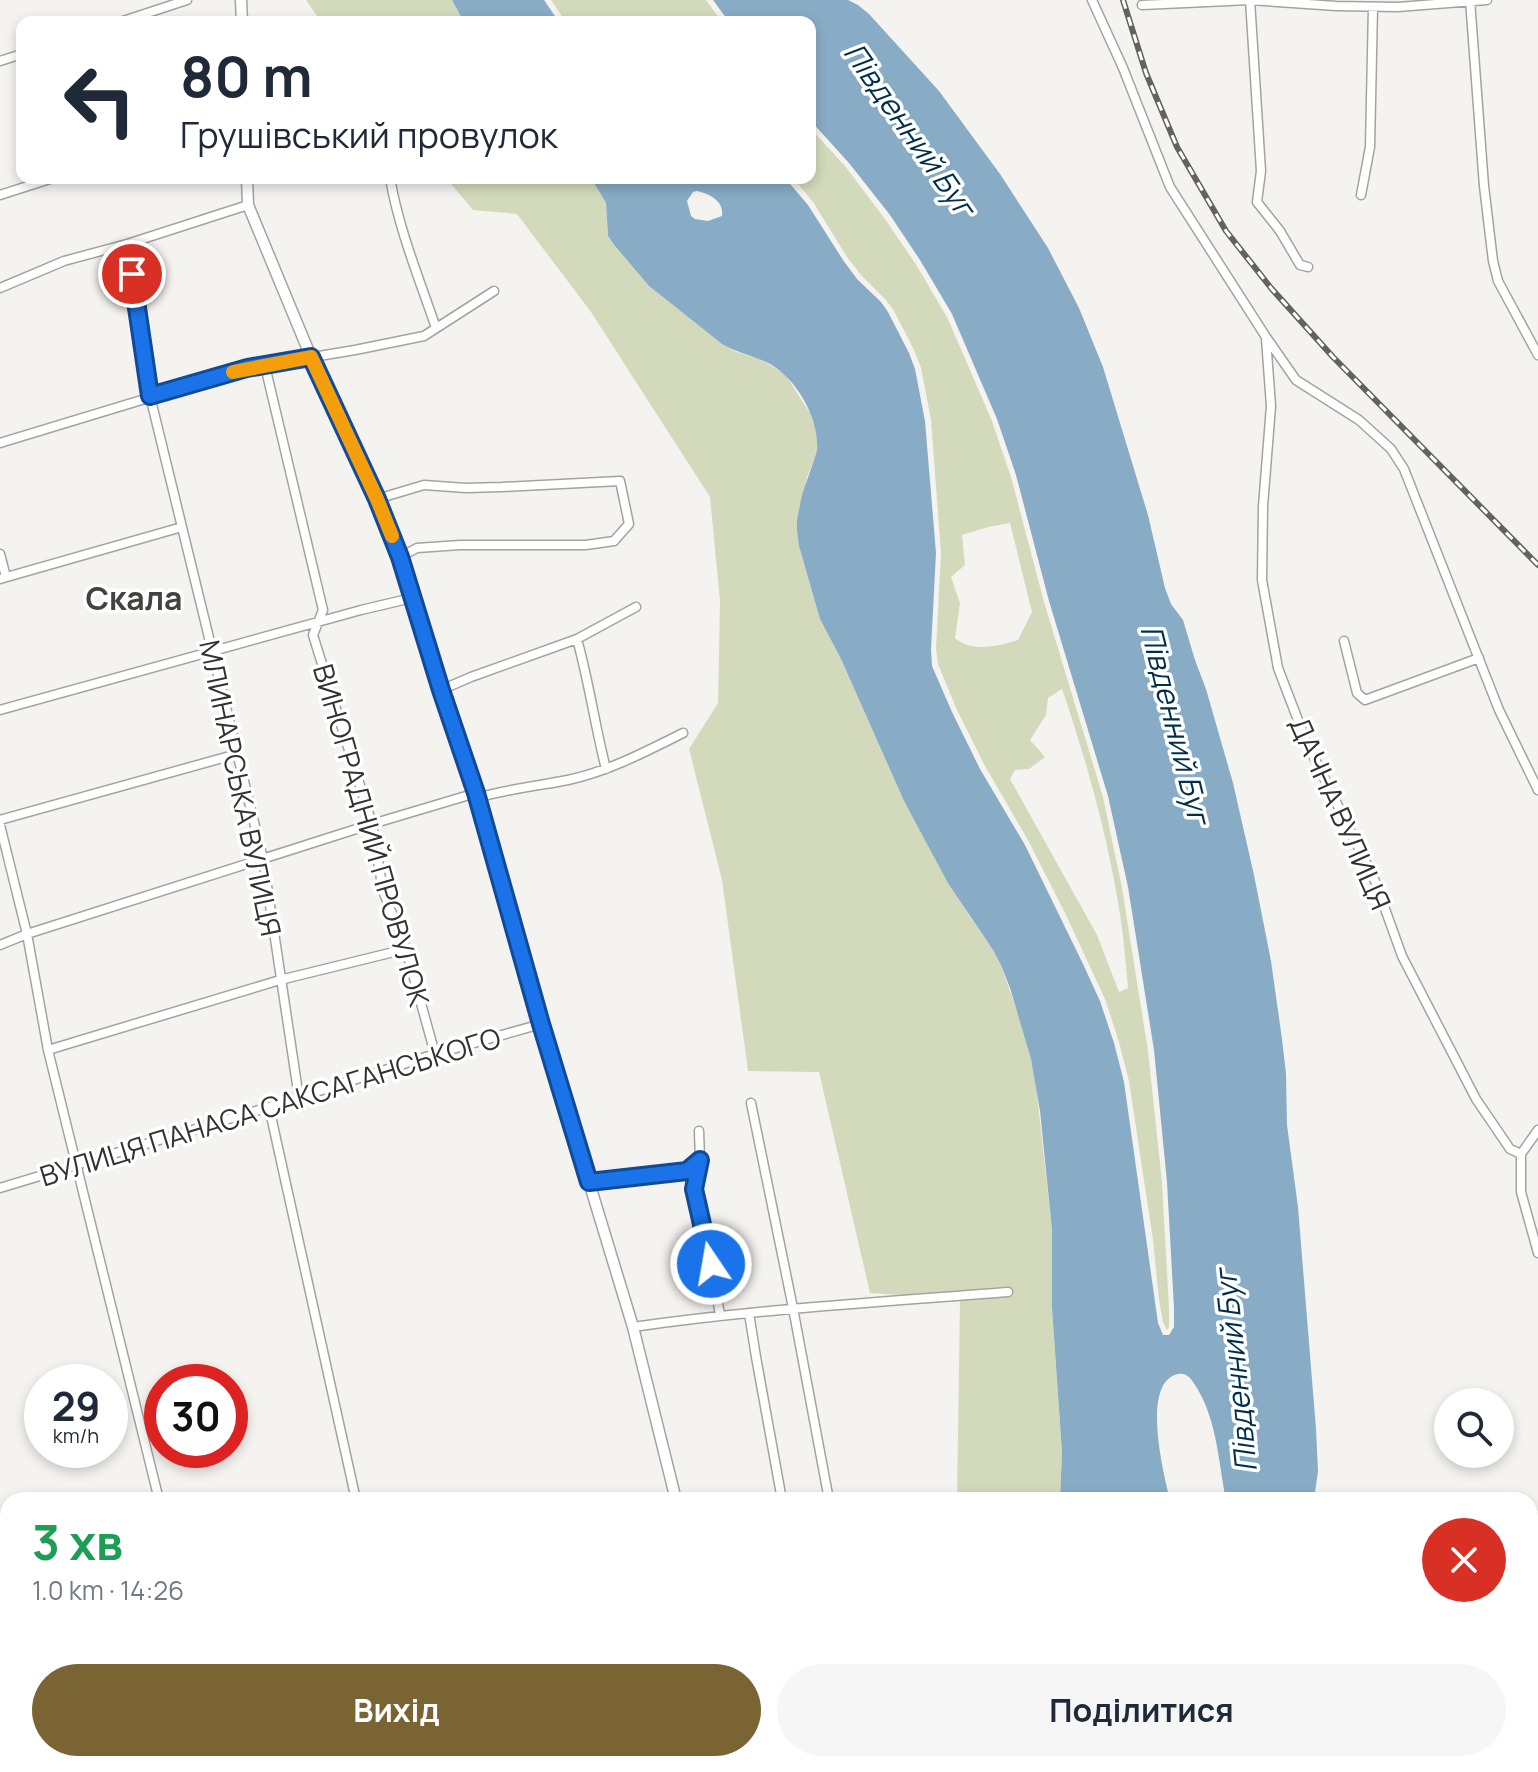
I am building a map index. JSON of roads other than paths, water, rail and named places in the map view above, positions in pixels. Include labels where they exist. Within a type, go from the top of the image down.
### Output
[{"type":"street","points":[[138,16],[187,0]]},
{"type":"street","points":[[1092,0],[1123,68],[1170,187],[1266,337],[1296,380],[1359,420],[1391,449],[1404,469],[1499,710],[1538,790]]},
{"type":"street","points":[[1142,5],[1250,0],[1373,7],[1487,0]]},
{"type":"street","points":[[1250,0],[1261,171],[1257,202],[1280,231],[1300,265],[1308,267]]},
{"type":"street","points":[[1470,1],[1493,261],[1498,281],[1538,355]]},
{"type":"street","points":[[1361,195],[1370,147],[1373,7]]},
{"type":"street","points":[[0,195],[34,184]]},
{"type":"street","points":[[247,184],[248,205],[311,357],[377,499],[400,557],[477,796],[541,1024],[633,1327],[674,1492]]},
{"type":"street","points":[[391,184],[405,240],[436,328]]},
{"type":"street","points":[[0,288],[64,261],[248,205]]},
{"type":"street","name":"МЛИНАРСЬКА ВУЛИЦЯ","points":[[127,244],[150,396],[263,859],[299,1098]]},
{"type":"street","points":[[0,443],[247,368],[424,336],[494,291]]},
{"type":"street","name":"ДАЧНА ВУЛИЦЯ","points":[[1266,337],[1271,406],[1263,492],[1262,580],[1278,668],[1306,741],[1375,881],[1402,956],[1476,1099],[1510,1149],[1521,1154]]},
{"type":"street","name":"ВИНОГРАДНИЙ ПРОВУЛОК","points":[[265,366],[323,610],[313,635],[372,824],[383,891],[406,949],[435,1054]]},
{"type":"street","points":[[377,499],[424,485],[478,488],[620,481],[629,524],[614,541],[586,545],[417,548],[400,557]]},
{"type":"street","points":[[0,554],[3,578],[182,527]]},
{"type":"street","points":[[0,710],[412,598]]},
{"type":"street","points":[[441,690],[577,639],[636,607]]},
{"type":"street","points":[[577,639],[606,769]]},
{"type":"street","points":[[1344,641],[1357,693],[1365,700],[1479,658]]},
{"type":"street","points":[[0,945],[372,824],[502,790],[568,780],[617,766],[683,733]]},
{"type":"street","points":[[157,1492],[48,1050],[27,934],[0,822],[237,754]]},
{"type":"street","points":[[48,1050],[280,980],[406,949]]},
{"type":"street","name":"ВУЛИЦЯ ПАНАСА САКСАГАНСЬКОГО","points":[[0,1188],[541,1024]]},
{"type":"street","points":[[423,1067],[435,1054]]},
{"type":"street","points":[[751,1103],[828,1492]]},
{"type":"street","points":[[269,1107],[354,1492]]},
{"type":"street","points":[[1538,1130],[1521,1154],[1521,1192],[1538,1253]]},
{"type":"street","points":[[699,1131],[700,1160],[694,1189],[720,1315]]},
{"type":"street","points":[[589,1182],[687,1171],[700,1160]]},
{"type":"street","points":[[633,1327],[793,1308],[1008,1292]]},
{"type":"street","points":[[749,1313],[781,1492]]},
{"type":"water","points":[[452,0],[544,0],[555,16],[461,16]]},
{"type":"water","name":"Південний Буг","points":[[713,0],[848,0],[869,14],[939,91],[1000,174],[1048,248],[1079,308],[1103,367],[1148,515],[1165,588],[1171,604],[1183,620],[1233,783],[1271,961],[1286,1074],[1287,1125],[1298,1207],[1316,1429],[1318,1471],[1315,1492],[1225,1492],[1216,1439],[1207,1409],[1187,1375],[1178,1374],[1166,1381],[1157,1411],[1160,1451],[1168,1492],[1060,1492],[1062,1452],[1052,1308],[1052,1230],[1040,1111],[1031,1059],[1001,965],[948,883],[904,801],[820,619],[797,531],[802,495],[817,451],[811,414],[798,390],[780,371],[722,344],[649,286],[608,236],[606,203],[595,184],[790,184],[808,205],[857,279],[881,302],[909,353],[925,421],[936,553],[932,666],[980,769],[1025,845],[1100,1001],[1124,1082],[1158,1323],[1163,1335],[1169,1335],[1174,1327],[1174,1308],[1167,1182],[1154,1050],[1128,887],[1108,796],[1049,601],[1016,475],[997,419],[952,314],[890,215],[816,127],[816,16],[725,16]],"holes":[[[693,192],[711,196],[721,206],[722,216],[708,221],[691,216],[687,201]]]},
{"type":"railway","points":[[1123,0],[1146,73],[1177,147],[1226,231],[1271,288],[1333,357],[1538,565]]},
{"type":"district","name":"Скала","points":[[134,598]]}]
